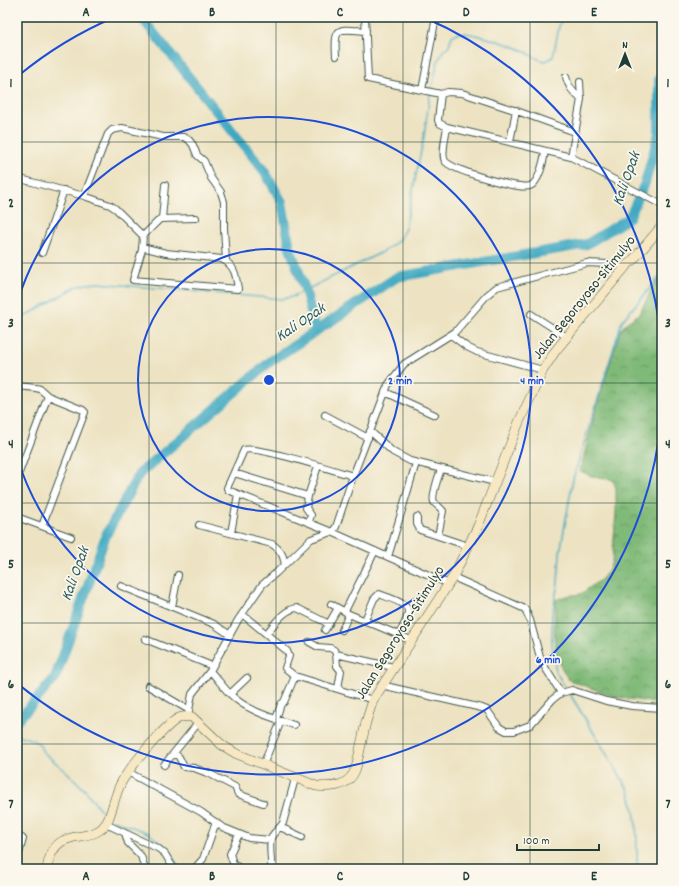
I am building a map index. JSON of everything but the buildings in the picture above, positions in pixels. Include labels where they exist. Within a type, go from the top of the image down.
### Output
[{"type":"main road","name":"Jalan Segoroyoso-Sitimulyo","points":[[188,713],[226,748],[295,779],[316,786],[330,787],[343,784],[351,777],[356,768],[364,727],[373,700],[393,667],[451,581],[468,546],[519,422],[543,370],[551,358],[627,265],[662,226]]},
{"type":"main road","points":[[47,869],[51,852],[62,841],[101,830],[106,824],[117,792],[128,772],[171,723],[188,713]]},
{"type":"street","points":[[365,17],[368,79],[441,94],[448,92],[462,93],[516,110],[575,132]]},
{"type":"street","points":[[428,91],[436,17]]},
{"type":"street","points":[[336,56],[335,38],[338,31],[343,29],[366,30]]},
{"type":"street","points":[[566,76],[567,83],[574,94],[581,99]]},
{"type":"street","points":[[571,157],[581,99],[580,82]]},
{"type":"street","points":[[441,94],[438,120],[447,127],[571,157],[659,204]]},
{"type":"street","points":[[510,142],[516,110]]},
{"type":"street","points":[[447,127],[443,156],[445,160],[450,165],[473,175],[496,181],[524,187],[531,186],[535,182],[541,170],[545,151]]},
{"type":"street","points":[[84,196],[108,134],[112,130],[122,128],[163,137],[184,137],[189,140],[197,155],[204,161],[221,192],[224,202],[226,261]]},
{"type":"street","points":[[17,178],[84,196],[113,207],[142,236]]},
{"type":"street","points":[[162,219],[165,185]]},
{"type":"street","points":[[42,253],[64,190]]},
{"type":"street","points":[[142,247],[166,253],[222,259],[229,263],[234,270],[238,289],[133,280],[142,247],[142,236],[157,221],[162,219],[196,218]]},
{"type":"street","points":[[148,686],[188,713],[192,694],[211,668],[242,614],[262,584],[311,539],[332,532],[336,527],[353,476],[385,392],[388,385],[404,364],[451,335],[487,295],[497,287],[588,263],[627,265]]},
{"type":"street","points":[[531,314],[568,337]]},
{"type":"street","points":[[451,335],[467,347],[477,352],[543,370]]},
{"type":"street","points":[[17,386],[40,389],[48,396],[83,410],[85,413],[42,526]]},
{"type":"street","points":[[385,392],[435,415]]},
{"type":"street","points":[[17,478],[48,396]]},
{"type":"street","points":[[325,415],[369,434],[393,452],[416,463],[495,482]]},
{"type":"street","points":[[353,476],[266,451],[248,448],[244,450],[227,488],[228,490],[309,522],[388,557],[525,609],[530,620],[541,662],[561,693]]},
{"type":"street","points":[[388,557],[416,463]]},
{"type":"street","points":[[309,522],[311,515],[306,508],[308,496],[318,466]]},
{"type":"street","points":[[438,536],[443,511],[435,504],[433,498],[441,469]]},
{"type":"street","points":[[234,473],[308,496]]},
{"type":"street","points":[[231,533],[238,494]]},
{"type":"street","points":[[17,517],[70,537]]},
{"type":"street","points":[[417,518],[417,524],[420,530],[468,546]]},
{"type":"street","points":[[199,525],[272,544],[278,548],[283,555],[285,564]]},
{"type":"street","points":[[342,630],[347,612],[376,551]]},
{"type":"street","points":[[172,607],[178,575]]},
{"type":"street","points":[[121,586],[214,624],[230,635]]},
{"type":"street","points":[[365,620],[374,599],[379,594],[407,606],[407,617],[399,635]]},
{"type":"street","points":[[331,604],[411,640]]},
{"type":"street","points":[[266,634],[286,612],[293,608],[297,608],[329,624]]},
{"type":"street","points":[[325,630],[338,608]]},
{"type":"street","points":[[242,614],[288,653],[289,658],[285,668],[295,676],[373,700]]},
{"type":"street","points":[[144,639],[211,668],[230,694],[238,700],[259,713],[294,725]]},
{"type":"street","points":[[309,642],[318,647],[330,648],[334,650],[336,654],[336,666],[341,671],[338,688]]},
{"type":"street","points":[[336,654],[393,667]]},
{"type":"street","points":[[263,764],[279,720],[281,704],[284,702],[295,676]]},
{"type":"street","points":[[230,694],[247,678]]},
{"type":"street","points":[[382,685],[482,708],[487,710],[499,727],[506,731],[520,730],[530,725],[553,699],[561,693],[572,690],[576,690],[606,701],[632,706],[662,708]]},
{"type":"street","points":[[164,765],[198,722]]},
{"type":"street","points":[[174,753],[179,756],[184,767],[203,771],[234,788],[238,794],[263,803]]},
{"type":"street","points":[[128,772],[201,812],[222,827],[251,839],[270,840]]},
{"type":"street","points":[[271,869],[272,862],[270,840],[274,832],[283,823],[295,779]]},
{"type":"street","points":[[194,869],[203,859],[216,822]]},
{"type":"street","points":[[106,824],[159,849],[165,854],[174,869]]},
{"type":"street","points":[[280,827],[302,837]]},
{"type":"street","points":[[125,833],[128,843],[141,856],[145,869]]},
{"type":"street","points":[[238,867],[232,863],[230,854],[239,834]]},
{"type":"street","points":[[17,837],[23,839],[17,861]]},
{"type":"street","points":[[267,869],[272,862]]},
{"type":"green space","points":[[662,277],[662,660],[659,700],[650,702],[615,697],[569,680],[559,662],[556,652],[554,631],[556,600],[566,596],[581,594],[602,579],[612,562],[616,512],[616,488],[611,479],[591,476],[580,471],[594,416],[620,331],[626,323],[639,314],[653,287]]},
{"type":"waterway","points":[[141,17],[265,172],[282,202],[290,248],[305,289],[316,331]]},
{"type":"waterway","points":[[431,91],[438,61],[444,49],[448,48],[452,36],[456,33],[471,34],[501,42],[546,61],[553,57],[561,17]]},
{"type":"waterway","name":"Kali Opak","points":[[17,721],[55,678],[106,535],[139,474],[271,361],[397,277],[587,244],[629,218],[645,183],[659,133],[659,80],[662,74]]},
{"type":"waterway","points":[[17,321],[76,287],[98,283],[282,299],[292,297],[384,251],[398,241],[405,229],[424,136],[430,94]]},
{"type":"waterway","points":[[565,687],[556,672],[552,644],[552,615],[558,583],[560,553],[573,479],[622,321],[662,274]]},
{"type":"waterway","points":[[570,694],[628,789],[634,808],[637,839],[637,869]]},
{"type":"waterway","points":[[17,735],[33,740],[39,744],[43,752],[68,773],[85,790],[103,813]]},
{"type":"waterway","points":[[114,820],[148,833],[167,848],[180,869]]}]
